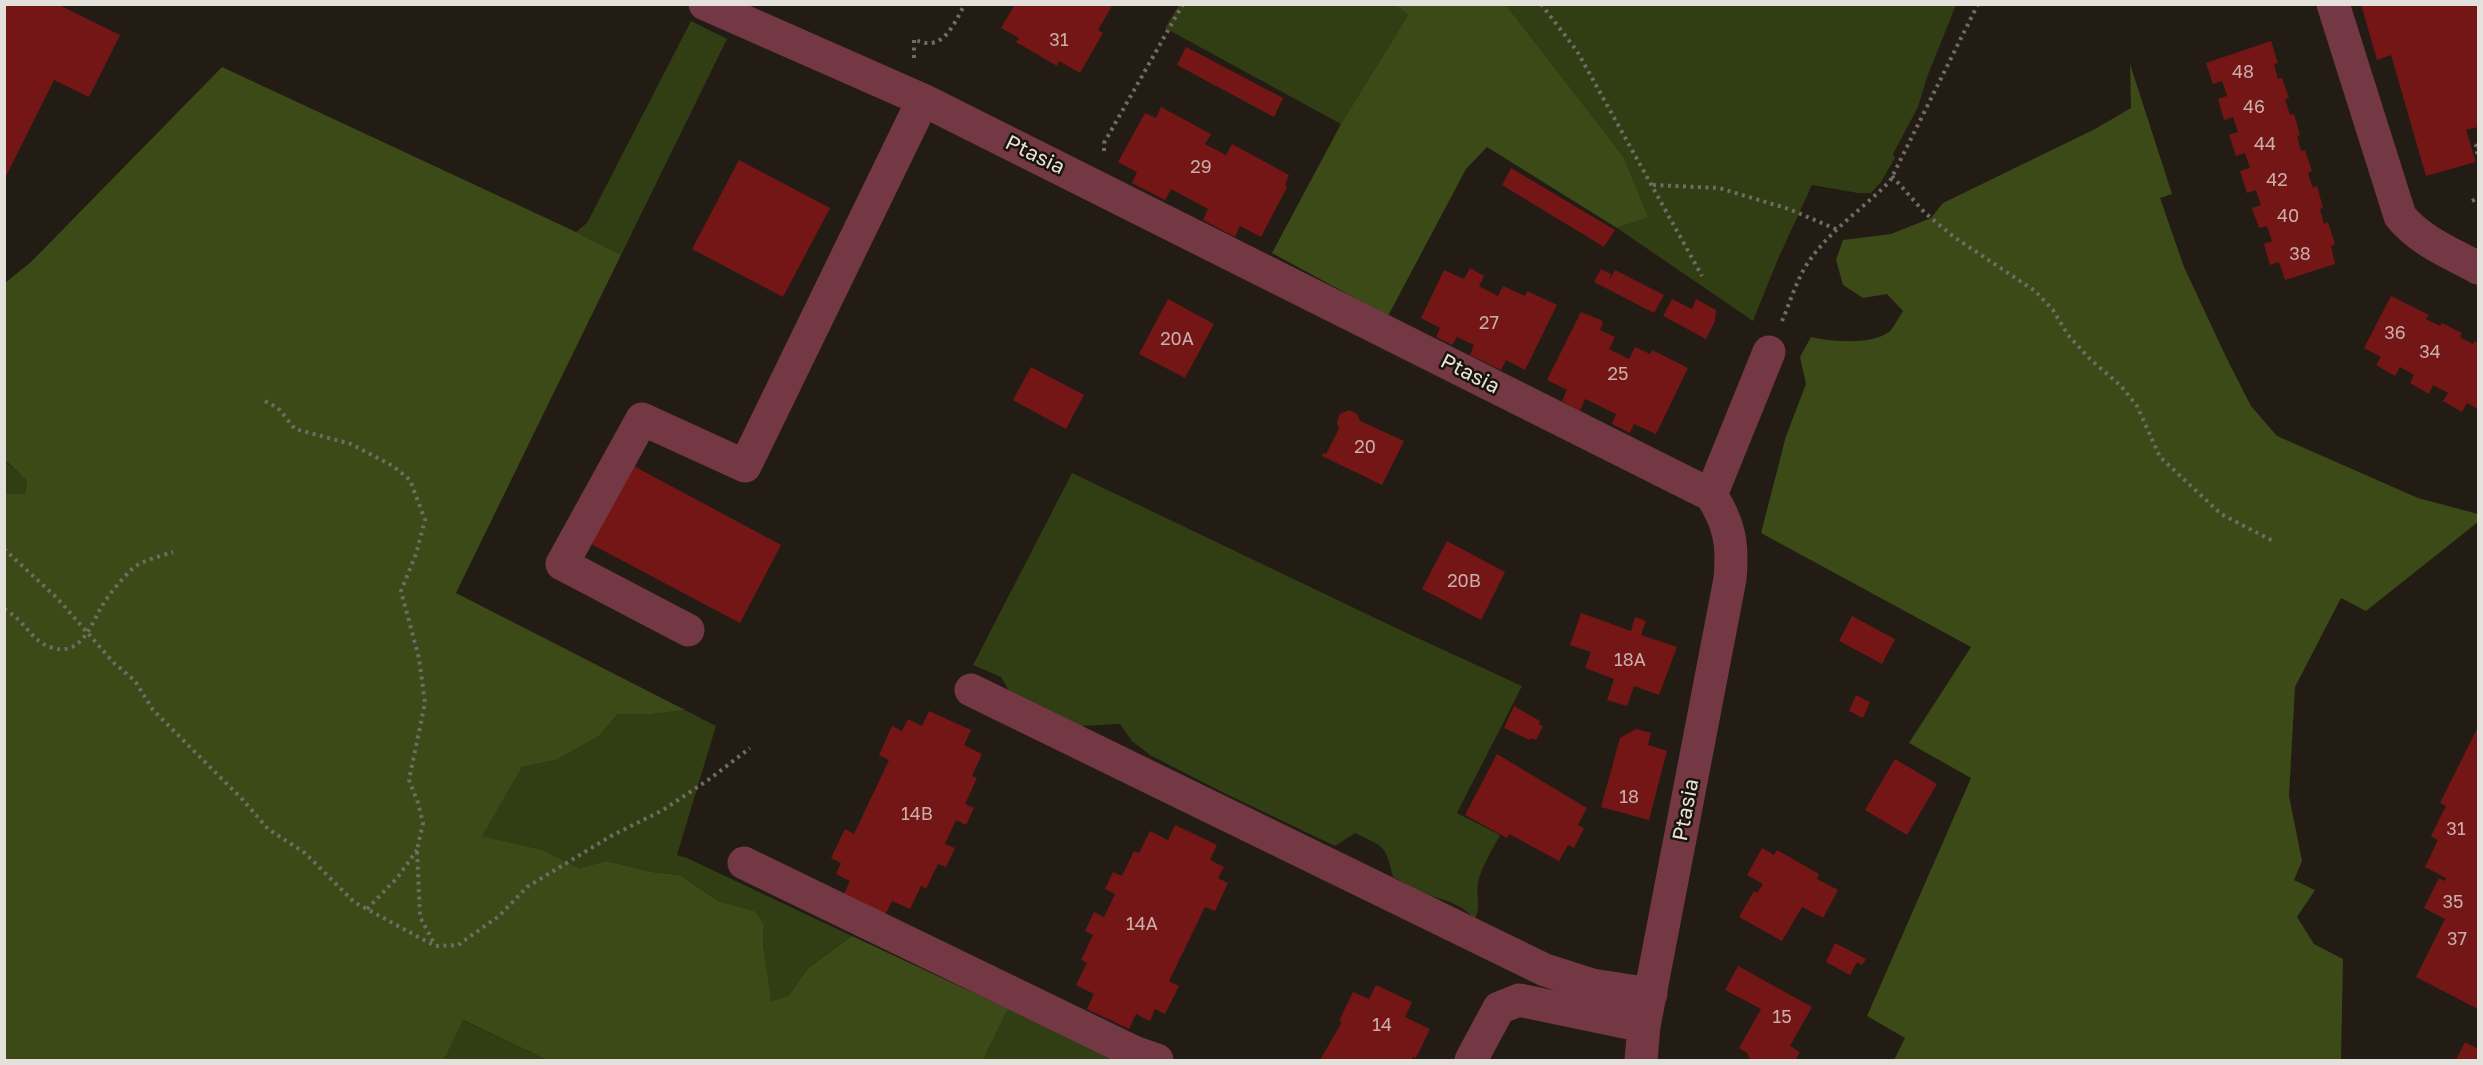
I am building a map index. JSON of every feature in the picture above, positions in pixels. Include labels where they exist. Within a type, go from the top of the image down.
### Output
[{"type":"street","name":"Ptasia","points":[[705,4],[924,100],[1711,495],[1724,515],[1732,551],[1730,579],[1644,1026],[1641,1060]]},
{"type":"street","points":[[2334,4],[2400,216],[2422,238],[2478,268]]},
{"type":"street","points":[[688,630],[562,564],[642,419],[745,466],[924,100]]},
{"type":"street","points":[[1711,495],[1769,352]]},
{"type":"street","points":[[971,690],[1545,970],[1592,985],[1651,994]]},
{"type":"street","points":[[744,863],[987,982],[1134,1052],[1157,1060]]},
{"type":"street","points":[[1471,1060],[1499,1008],[1519,1000],[1644,1026]]},
{"type":"path","points":[[914,61],[914,39],[921,43],[937,43],[945,39],[965,4]]},
{"type":"path","points":[[1104,157],[1104,143],[1183,4]]},
{"type":"path","points":[[1541,4],[1577,51],[1702,276]]},
{"type":"path","points":[[1769,352],[1798,282],[1811,258],[1868,204],[1892,176],[1978,5]]},
{"type":"path","points":[[2478,145],[2476,146],[2478,157]]},
{"type":"path","points":[[1892,176],[1925,213],[1954,237],[2035,291],[2053,310],[2068,335],[2090,359],[2121,386],[2137,406],[2160,457],[2221,514],[2275,542]]},
{"type":"path","points":[[1652,185],[1719,189],[1790,209],[1838,230]]},
{"type":"path","points":[[2472,201],[2478,198]]},
{"type":"path","points":[[265,401],[278,408],[295,429],[351,444],[393,466],[410,480],[425,520],[416,554],[401,591],[419,658],[425,703],[409,780],[423,823],[417,850],[420,917],[435,946]]},
{"type":"path","points":[[4,549],[57,598],[135,681],[153,710],[243,800],[268,829],[305,853],[354,902],[435,946],[458,945],[499,916],[526,887],[611,836],[663,810],[750,748]]},
{"type":"path","points":[[4,609],[18,616],[36,640],[52,648],[68,649],[89,634],[103,605],[133,568],[173,552]]},
{"type":"path","points":[[368,909],[397,878],[417,850]]},
{"type":"green space","points":[[1396,4],[1408,15],[1341,124],[1165,28],[1179,5]]},
{"type":"green space","points":[[1396,5],[1506,5],[1623,156],[1648,217],[1617,228],[1487,147],[1466,169],[1388,316],[1272,253],[1341,124],[1408,15]]},
{"type":"green space","points":[[1506,5],[1956,5],[1927,77],[1918,107],[1893,154],[1895,158],[1881,182],[1871,193],[1812,185],[1753,321],[1617,228],[1647,217],[1623,156]]},
{"type":"green space","points":[[691,21],[727,39],[621,255],[576,232],[587,223]]},
{"type":"green space","points":[[2130,64],[2172,194],[2160,198],[2184,267],[2251,406],[2277,436],[2418,498],[2478,514],[2478,522],[2366,611],[2341,598],[2295,687],[2289,796],[2302,861],[2294,880],[2315,890],[2297,917],[2314,944],[2343,959],[2341,1060],[1894,1060],[1905,1038],[1867,1016],[1971,778],[1909,743],[1971,647],[1761,533],[1786,436],[1806,384],[1800,357],[1811,337],[1852,341],[1874,339],[1890,331],[1903,311],[1887,294],[1863,298],[1843,285],[1836,260],[1843,240],[1891,234],[1931,218],[1943,203],[2095,129],[2131,108]]},
{"type":"green space","points":[[222,67],[621,255],[456,593],[685,710],[652,714],[618,714],[599,736],[556,760],[522,767],[482,836],[543,850],[579,868],[607,861],[652,872],[680,875],[718,901],[755,911],[764,924],[763,944],[771,1002],[789,995],[808,968],[852,936],[1008,1009],[983,1060],[547,1060],[463,1020],[444,1060],[5,1060],[4,494],[25,494],[27,481],[5,460],[5,283],[31,262]]},
{"type":"green space","points":[[4,460],[27,481],[25,494],[5,494]]},
{"type":"green space","points":[[1072,473],[1522,686],[1457,813],[1500,835],[1484,864],[1478,883],[1478,910],[1475,920],[1459,906],[1422,892],[1393,877],[1388,858],[1382,848],[1355,833],[1335,846],[1150,755],[1132,741],[1120,724],[1077,726],[1011,694],[1001,677],[973,665]]},
{"type":"green space","points":[[685,710],[716,726],[677,855],[852,936],[808,968],[789,995],[770,1003],[763,944],[764,924],[755,911],[718,901],[680,875],[652,872],[607,861],[579,868],[543,850],[481,836],[522,767],[556,760],[599,736],[618,714],[652,714]]},
{"type":"green space","points":[[1008,1009],[1114,1060],[983,1060]]},
{"type":"green space","points":[[462,1020],[547,1060],[444,1060]]},
{"type":"building","points":[[4,4],[57,4],[120,35],[89,97],[54,80],[4,180]]},
{"type":"building","points":[[1015,4],[1113,4],[1098,30],[1103,33],[1080,73],[1059,61],[1057,66],[1016,42],[1019,38],[1001,28]]},
{"type":"building","points":[[2361,4],[2478,4],[2478,127],[2466,130],[2476,162],[2426,176],[2391,55],[2377,60]]},
{"type":"building","points":[[2271,41],[2278,63],[2274,64],[2278,79],[2282,78],[2289,98],[2285,99],[2290,115],[2294,114],[2300,135],[2297,136],[2301,151],[2305,150],[2312,171],[2308,173],[2313,188],[2317,186],[2323,208],[2320,209],[2324,224],[2328,222],[2335,244],[2331,246],[2335,264],[2285,280],[2279,262],[2270,265],[2264,244],[2272,241],[2267,226],[2259,228],[2252,208],[2261,205],[2256,190],[2247,193],[2240,171],[2250,168],[2245,153],[2236,156],[2229,135],[2238,132],[2233,117],[2224,120],[2218,99],[2227,96],[2222,81],[2213,84],[2206,63]]},
{"type":"building","points":[[1186,47],[1283,98],[1274,117],[1177,65]]},
{"type":"building","points":[[1161,107],[1211,134],[1205,144],[1226,155],[1232,144],[1289,175],[1285,185],[1287,187],[1261,237],[1240,226],[1235,237],[1203,220],[1208,209],[1171,189],[1165,200],[1132,183],[1137,172],[1118,162],[1145,113],[1156,118]]},
{"type":"building","points":[[739,160],[830,208],[783,297],[692,249]]},
{"type":"building","points":[[1511,168],[1615,230],[1604,247],[1502,185]]},
{"type":"building","points":[[1470,268],[1484,276],[1479,286],[1498,296],[1503,286],[1525,296],[1527,291],[1557,305],[1525,370],[1506,360],[1501,370],[1470,355],[1474,345],[1457,337],[1452,345],[1436,337],[1440,328],[1421,318],[1444,270],[1464,279]]},
{"type":"building","points":[[1601,269],[1611,274],[1609,281],[1615,270],[1664,295],[1654,313],[1594,282]]},
{"type":"building","points":[[2391,296],[2429,315],[2426,319],[2440,326],[2442,323],[2462,333],[2460,337],[2473,344],[2475,341],[2478,343],[2478,409],[2467,403],[2462,412],[2443,401],[2448,393],[2433,385],[2429,394],[2410,383],[2414,375],[2400,367],[2395,376],[2376,365],[2381,357],[2364,348]]},
{"type":"building","points":[[1168,299],[1214,324],[1185,378],[1139,354]]},
{"type":"building","points":[[1672,299],[1692,309],[1696,299],[1716,310],[1715,321],[1706,339],[1663,316]]},
{"type":"building","points":[[1581,312],[1601,320],[1603,323],[1600,330],[1615,337],[1609,349],[1629,359],[1635,347],[1650,354],[1652,350],[1688,368],[1656,434],[1634,424],[1630,433],[1612,424],[1616,414],[1585,399],[1580,411],[1562,401],[1567,390],[1547,380]]},
{"type":"building","points":[[1031,367],[1084,395],[1066,429],[1013,400]]},
{"type":"building","points":[[1349,410],[1357,414],[1360,421],[1404,441],[1382,485],[1322,456],[1323,453],[1326,454],[1339,429],[1337,422],[1340,414]]},
{"type":"building","points":[[630,464],[781,545],[740,623],[589,543]]},
{"type":"building","points":[[1447,541],[1505,572],[1481,620],[1422,589]]},
{"type":"building","points":[[1581,613],[1631,631],[1635,617],[1646,621],[1641,635],[1677,647],[1659,695],[1634,686],[1627,706],[1607,700],[1614,679],[1585,668],[1591,652],[1570,645]]},
{"type":"building","points":[[1852,616],[1895,639],[1882,664],[1839,641]]},
{"type":"building","points":[[1856,695],[1870,702],[1863,718],[1849,711]]},
{"type":"building","points":[[1514,706],[1540,721],[1539,724],[1543,726],[1536,740],[1531,738],[1530,740],[1504,728]]},
{"type":"building","points":[[929,711],[971,730],[964,745],[982,754],[972,776],[977,778],[965,804],[974,808],[966,825],[956,820],[945,844],[955,848],[946,867],[938,864],[926,889],[921,886],[910,909],[892,901],[885,915],[843,896],[850,881],[836,874],[841,863],[831,858],[845,829],[854,834],[889,760],[879,755],[892,726],[902,731],[908,719],[922,726]]},
{"type":"building","points":[[2478,727],[2478,1009],[2416,977],[2445,919],[2424,908],[2439,878],[2444,881],[2446,878],[2425,867],[2438,840],[2431,836],[2446,806],[2440,803]]},
{"type":"building","points":[[1636,729],[1651,733],[1648,745],[1667,751],[1649,820],[1601,807],[1620,738]]},
{"type":"building","points":[[1497,754],[1587,808],[1578,825],[1584,828],[1574,848],[1568,845],[1559,861],[1509,834],[1507,838],[1465,815]]},
{"type":"building","points":[[1895,759],[1937,784],[1907,835],[1865,810]]},
{"type":"building","points":[[1175,825],[1217,845],[1210,860],[1224,867],[1218,878],[1228,883],[1215,911],[1205,907],[1169,981],[1179,986],[1165,1014],[1155,1009],[1150,1021],[1136,1014],[1129,1029],[1087,1009],[1094,994],[1076,985],[1087,963],[1081,960],[1093,935],[1085,931],[1094,912],[1104,917],[1115,894],[1105,889],[1113,872],[1122,876],[1134,851],[1139,853],[1150,831],[1168,840]]},
{"type":"building","points":[[1762,848],[1774,855],[1777,850],[1819,874],[1817,879],[1838,890],[1823,918],[1802,907],[1782,941],[1739,917],[1754,891],[1757,893],[1763,884],[1747,875]]},
{"type":"building","points":[[1835,943],[1866,959],[1862,965],[1857,962],[1850,975],[1826,962]]},
{"type":"building","points":[[1738,966],[1812,1007],[1790,1046],[1800,1052],[1795,1060],[1750,1060],[1747,1053],[1739,1048],[1761,1009],[1725,990]]},
{"type":"building","points":[[1376,985],[1412,1002],[1405,1017],[1430,1029],[1416,1058],[1413,1057],[1411,1060],[1320,1060],[1342,1022],[1339,1021],[1353,992],[1369,999]]},
{"type":"building","points":[[2465,1042],[2478,1049],[2478,1060],[2456,1060]]}]
